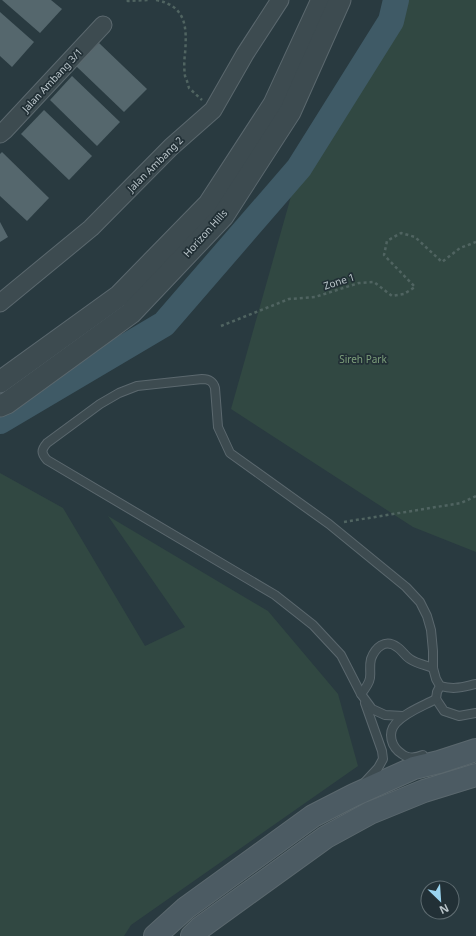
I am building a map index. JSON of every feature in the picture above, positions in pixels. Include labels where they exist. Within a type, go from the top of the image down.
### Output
[{"type":"main road","points":[[155,936],[186,908],[313,816],[354,795],[414,768],[439,762],[476,750]]},
{"type":"main road","points":[[192,936],[200,928],[326,837],[370,813],[417,794],[476,775]]},
{"type":"street","name":"Jalan Ambang 2","points":[[0,304],[91,228],[171,147],[213,110],[244,54],[280,0]]},
{"type":"street","name":"Horizon Hills","points":[[0,382],[119,296],[208,204],[274,104],[322,0]]},
{"type":"street","name":"Horizon Hills","points":[[0,406],[7,403],[131,313],[223,216],[290,112],[340,0]]},
{"type":"street","name":"Jalan Ambang 3/1","points":[[0,134],[104,25]]},
{"type":"lane","points":[[354,795],[378,768],[383,758],[382,750],[361,694],[341,655],[313,625],[275,595],[47,460],[43,455],[43,448],[46,443],[100,404],[119,393],[137,386],[209,379],[214,383],[215,388],[218,427],[230,453],[329,524],[406,587],[420,602],[427,616],[431,630],[433,668],[440,686]]},
{"type":"lane","points":[[361,694],[370,678],[369,665],[374,652],[379,646],[386,643],[395,645],[410,659],[417,663],[433,668]]},
{"type":"lane","points":[[440,686],[457,689],[476,684]]},
{"type":"lane","points":[[440,686],[436,699],[444,711],[459,716],[476,713]]},
{"type":"lane","points":[[361,694],[372,709],[379,713],[386,716],[403,716]]},
{"type":"lane","points":[[432,753],[418,757],[407,757],[397,751],[393,746],[391,730],[403,716],[436,699]]},
{"type":"path","points":[[127,0],[148,0]]},
{"type":"path","points":[[156,0],[164,1],[176,8],[182,15],[186,26],[185,76],[188,88],[213,110]]},
{"type":"path","name":"Zone 1","points":[[221,326],[289,299],[315,297],[359,283],[374,282],[392,296],[404,294],[415,287],[384,255],[388,241],[401,234],[415,237],[442,262],[460,248],[476,242]]},
{"type":"path","points":[[329,524],[461,503],[476,496]]},
{"type":"green space","name":"Sireh Park","points":[[396,0],[476,0],[476,552],[413,527],[231,409],[299,168],[391,21]]},
{"type":"green space","points":[[0,473],[63,508],[145,646],[185,627],[108,516],[268,611],[338,694],[358,766],[131,925],[124,936],[0,936]]},
{"type":"building","points":[[2,0],[51,0],[62,9],[40,33]]},
{"type":"building","points":[[0,12],[34,42],[12,67],[0,56]]},
{"type":"building","points":[[99,43],[147,89],[124,112],[76,66]]},
{"type":"building","points":[[72,76],[120,122],[97,146],[50,100]]},
{"type":"building","points":[[44,110],[92,156],[69,180],[21,134]]},
{"type":"building","points":[[2,152],[49,198],[27,221],[0,196],[0,154]]},
{"type":"building","points":[[0,222],[8,237],[0,242]]},
{"type":"waterway","points":[[0,421],[164,324],[299,168],[391,21],[396,0]]}]
